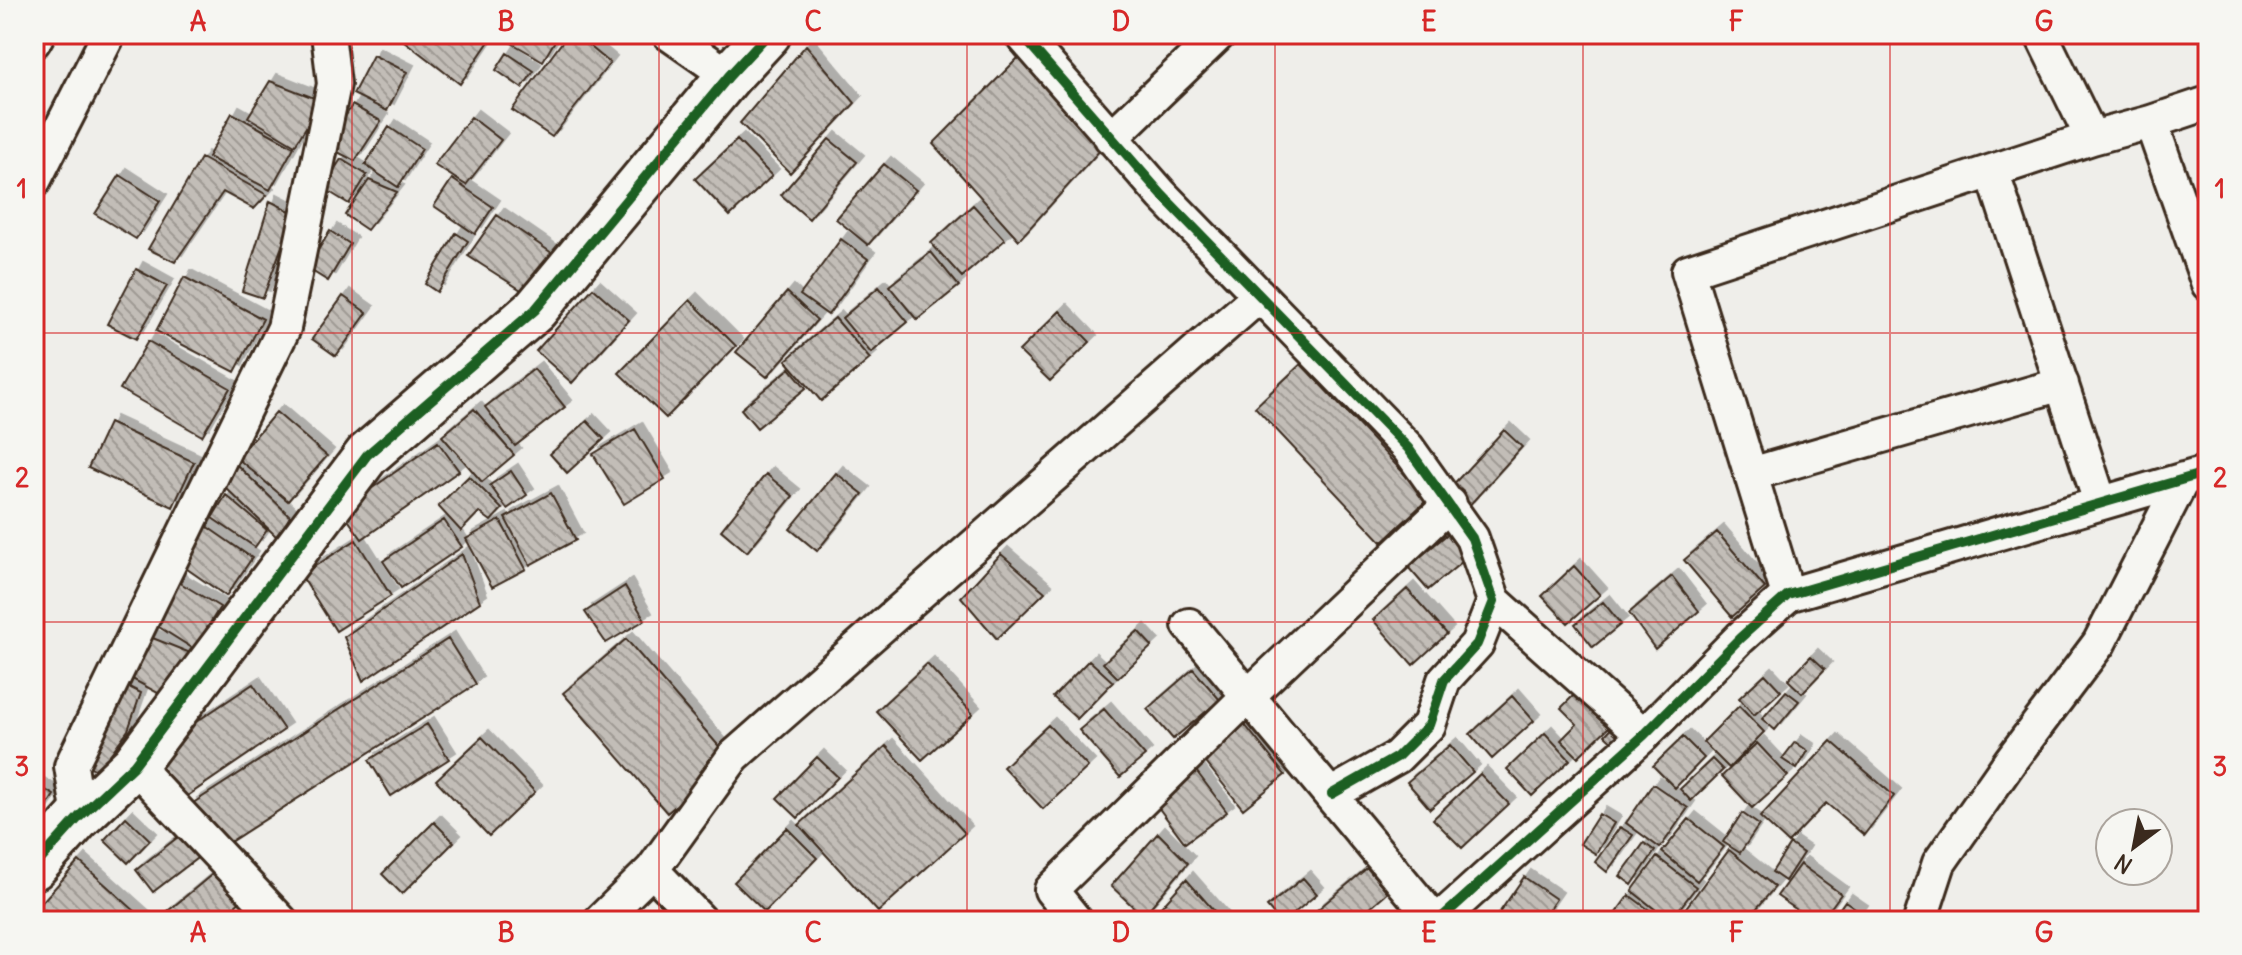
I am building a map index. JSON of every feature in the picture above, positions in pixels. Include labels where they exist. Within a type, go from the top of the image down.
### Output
[{"type":"street","points":[[34,41],[38,34]]},
{"type":"street","points":[[34,181],[109,34]]},
{"type":"street","points":[[79,817],[71,766],[284,328],[334,84],[328,34]]},
{"type":"street","points":[[669,34],[729,76]]},
{"type":"street","points":[[34,867],[79,817],[134,765],[367,455],[535,310],[729,76],[768,34]]},
{"type":"street","points":[[1021,34],[1111,138],[1259,296],[1408,448],[1472,538],[1494,601],[1644,735]]},
{"type":"street","points":[[1111,138],[1219,34]]},
{"type":"street","points":[[2041,34],[2092,138]]},
{"type":"street","points":[[1788,595],[1688,271],[2208,103]]},
{"type":"street","points":[[2151,122],[2208,284]]},
{"type":"street","points":[[1992,171],[2100,502]]},
{"type":"street","points":[[600,921],[652,870],[734,756],[1259,296]]},
{"type":"street","points":[[1751,474],[2062,384]]},
{"type":"street","points":[[1189,625],[1436,921],[1644,735],[1740,638],[1788,595],[2196,476]]},
{"type":"street","points":[[1920,921],[1939,863],[2099,643],[2196,476]]},
{"type":"street","points":[[1076,921],[1051,890],[1248,696],[1450,504]]},
{"type":"street","points":[[1332,794],[1397,757],[1429,725],[1444,680],[1477,644],[1494,601]]},
{"type":"street","points":[[134,765],[281,921]]},
{"type":"street","points":[[652,870],[701,921]]},
{"type":"building","points":[[173,34],[195,34],[191,42]]},
{"type":"building","points":[[395,34],[494,34],[460,84]]},
{"type":"building","points":[[515,34],[559,34],[543,61],[510,42]]},
{"type":"building","points":[[568,34],[575,34],[610,63],[552,137],[512,110]]},
{"type":"building","points":[[806,45],[855,103],[790,173],[740,123]]},
{"type":"building","points":[[1027,49],[1111,138],[1019,240],[933,144]]},
{"type":"building","points":[[507,53],[534,71],[522,88],[496,70]]},
{"type":"building","points":[[373,55],[407,72],[387,111],[353,94]]},
{"type":"building","points":[[270,81],[322,101],[295,145],[248,117]]},
{"type":"building","points":[[352,105],[381,121],[355,161],[328,147]]},
{"type":"building","points":[[232,113],[294,147],[270,190],[208,157]]},
{"type":"building","points":[[471,117],[501,140],[466,185],[434,165]]},
{"type":"building","points":[[389,127],[422,149],[398,187],[365,165]]},
{"type":"building","points":[[829,139],[857,162],[809,219],[781,195]]},
{"type":"building","points":[[737,140],[772,176],[730,216],[695,179]]},
{"type":"building","points":[[201,158],[267,195],[254,209],[223,192],[175,262],[148,249]]},
{"type":"building","points":[[341,159],[367,175],[349,204],[323,188]]},
{"type":"building","points":[[884,164],[916,190],[868,245],[836,219]]},
{"type":"building","points":[[120,175],[160,201],[136,239],[95,214]]},
{"type":"building","points":[[452,179],[493,207],[475,234],[434,206]]},
{"type":"building","points":[[369,180],[397,192],[367,230],[345,215]]},
{"type":"building","points":[[270,201],[294,213],[263,298],[242,291]]},
{"type":"building","points":[[973,205],[1005,240],[962,277],[931,243]]},
{"type":"building","points":[[497,215],[559,258],[532,297],[468,256]]},
{"type":"building","points":[[330,231],[350,244],[328,281],[307,268]]},
{"type":"building","points":[[456,233],[468,241],[437,292],[425,284]]},
{"type":"building","points":[[841,239],[868,259],[828,315],[800,295]]},
{"type":"building","points":[[931,252],[959,286],[917,320],[889,286]]},
{"type":"building","points":[[136,269],[167,286],[136,339],[107,324]]},
{"type":"building","points":[[184,277],[263,319],[235,372],[156,331]]},
{"type":"building","points":[[879,287],[908,322],[871,353],[842,318]]},
{"type":"building","points":[[593,288],[629,320],[572,383],[536,351]]},
{"type":"building","points":[[787,292],[817,320],[767,377],[736,352]]},
{"type":"building","points":[[343,296],[367,313],[336,356],[312,339]]},
{"type":"building","points":[[690,300],[736,346],[666,418],[619,373]]},
{"type":"building","points":[[1060,311],[1090,342],[1050,381],[1019,351]]},
{"type":"building","points":[[835,318],[870,359],[821,401],[786,360]]},
{"type":"building","points":[[148,341],[230,388],[202,436],[120,389]]},
{"type":"building","points":[[1301,364],[1428,499],[1382,542],[1255,407]]},
{"type":"building","points":[[790,368],[806,388],[757,428],[741,409]]},
{"type":"building","points":[[534,369],[565,407],[515,446],[485,407]]},
{"type":"building","points":[[474,409],[514,455],[482,482],[442,436]]},
{"type":"building","points":[[276,412],[327,456],[288,501],[237,458]]},
{"type":"building","points":[[587,421],[604,439],[567,473],[550,454]]},
{"type":"building","points":[[109,423],[194,462],[173,507],[88,468]]},
{"type":"building","points":[[635,429],[665,479],[624,504],[593,454]]},
{"type":"building","points":[[1504,430],[1522,447],[1467,508],[1448,490]]},
{"type":"building","points":[[438,442],[459,471],[362,539],[341,510]]},
{"type":"building","points":[[237,465],[290,516],[279,539],[223,485]]},
{"type":"building","points":[[511,471],[527,495],[507,509],[490,485]]},
{"type":"building","points":[[836,473],[863,494],[817,551],[790,529]]},
{"type":"building","points":[[766,474],[793,496],[747,552],[721,530]]},
{"type":"building","points":[[469,476],[502,509],[491,521],[479,512],[461,531],[438,506]]},
{"type":"building","points":[[551,493],[576,540],[530,565],[505,518]]},
{"type":"building","points":[[226,495],[267,530],[255,547],[212,518]]},
{"type":"building","points":[[444,520],[462,547],[401,588],[383,561]]},
{"type":"building","points":[[500,520],[526,569],[492,587],[466,539]]},
{"type":"building","points":[[206,526],[252,558],[226,596],[180,564]]},
{"type":"building","points":[[1450,532],[1469,556],[1428,590],[1408,567]]},
{"type":"building","points":[[1717,532],[1765,588],[1732,617],[1684,560]]},
{"type":"building","points":[[356,540],[391,596],[336,631],[301,575]]},
{"type":"building","points":[[462,554],[480,602],[363,681],[344,637]]},
{"type":"building","points":[[1001,554],[1045,592],[997,639],[961,597]]},
{"type":"building","points":[[1574,566],[1600,595],[1568,623],[1542,596]]},
{"type":"building","points":[[1672,576],[1699,611],[1655,649],[1629,613]]},
{"type":"building","points":[[177,581],[220,607],[194,649],[151,622]]},
{"type":"building","points":[[625,586],[645,620],[606,643],[585,612]]},
{"type":"building","points":[[1407,589],[1447,634],[1413,665],[1373,620]]},
{"type":"building","points":[[1603,602],[1621,624],[1593,647],[1575,624]]},
{"type":"building","points":[[1138,631],[1152,646],[1118,678],[1103,663]]},
{"type":"building","points":[[145,635],[193,654],[165,697],[125,675]]},
{"type":"building","points":[[448,639],[476,684],[219,849],[190,805]]},
{"type":"building","points":[[626,639],[730,759],[667,813],[563,693]]},
{"type":"building","points":[[1811,656],[1825,669],[1802,693],[1788,680]]},
{"type":"building","points":[[1089,660],[1113,682],[1077,719],[1053,697]]},
{"type":"building","points":[[927,664],[973,714],[922,760],[876,711]]},
{"type":"building","points":[[1193,669],[1220,700],[1173,739],[1147,709]]},
{"type":"building","points":[[1765,674],[1781,691],[1754,715],[1739,698]]},
{"type":"building","points":[[123,684],[141,693],[128,730],[98,771],[80,761]]},
{"type":"building","points":[[253,684],[284,730],[180,801],[148,754]]},
{"type":"building","points":[[1579,690],[1613,723],[1578,757],[1561,740],[1577,724],[1561,708]]},
{"type":"building","points":[[1786,691],[1799,701],[1775,730],[1762,719]]},
{"type":"building","points":[[1512,696],[1534,721],[1492,759],[1470,734]]},
{"type":"building","points":[[1739,706],[1764,732],[1729,768],[1703,742]]},
{"type":"building","points":[[1104,709],[1145,756],[1120,777],[1079,730]]},
{"type":"building","points":[[1241,720],[1285,775],[1243,809],[1199,754]]},
{"type":"building","points":[[1618,721],[1631,734],[1618,747],[1605,735]]},
{"type":"building","points":[[427,724],[449,759],[391,796],[369,760]]},
{"type":"building","points":[[1048,725],[1088,767],[1043,809],[1003,767]]},
{"type":"building","points":[[1545,733],[1570,760],[1532,796],[1507,769]]},
{"type":"building","points":[[482,737],[535,792],[489,836],[436,780]]},
{"type":"building","points":[[1683,737],[1704,758],[1675,788],[1653,766]]},
{"type":"building","points":[[1831,741],[1894,796],[1864,835],[1826,803],[1788,843],[1760,817]]},
{"type":"building","points":[[1795,742],[1808,751],[1797,769],[1782,759]]},
{"type":"building","points":[[1757,743],[1788,776],[1752,808],[1722,776]]},
{"type":"building","points":[[1450,745],[1473,772],[1430,809],[1407,782]]},
{"type":"building","points":[[886,746],[965,833],[878,912],[799,825]]},
{"type":"building","points":[[817,757],[838,777],[798,818],[777,798]]},
{"type":"building","points":[[1712,759],[1723,770],[1691,801],[1680,789]]},
{"type":"building","points":[[1194,768],[1227,812],[1185,843],[1152,799]]},
{"type":"building","points":[[1480,774],[1509,804],[1462,848],[1433,819]]},
{"type":"building","points":[[34,783],[54,795],[38,820],[34,818]]},
{"type":"building","points":[[1653,784],[1688,808],[1660,848],[1626,823]]},
{"type":"building","points":[[1742,813],[1759,825],[1740,853],[1723,842]]},
{"type":"building","points":[[1599,814],[1614,823],[1596,854],[1580,844]]},
{"type":"building","points":[[126,817],[150,840],[128,863],[104,840]]},
{"type":"building","points":[[1689,819],[1724,847],[1697,881],[1662,852]]},
{"type":"building","points":[[434,822],[454,842],[402,894],[382,874]]},
{"type":"building","points":[[1620,827],[1633,835],[1607,872],[1595,862]]},
{"type":"building","points":[[787,828],[817,858],[765,912],[734,882]]},
{"type":"building","points":[[187,830],[205,852],[153,892],[136,870]]},
{"type":"building","points":[[1158,833],[1188,863],[1143,916],[1111,886]]},
{"type":"building","points":[[1644,843],[1655,851],[1632,885],[1620,876]]},
{"type":"building","points":[[1790,844],[1803,853],[1785,881],[1772,872]]},
{"type":"building","points":[[1729,850],[1775,887],[1746,921],[1676,921]]},
{"type":"building","points":[[1657,857],[1696,887],[1670,921],[1632,891]]},
{"type":"building","points":[[79,861],[146,921],[34,921],[34,911]]},
{"type":"building","points":[[228,861],[253,891],[217,921],[176,921],[168,911]]},
{"type":"building","points":[[1800,864],[1841,894],[1821,921],[1813,921],[1777,896]]},
{"type":"building","points":[[1367,868],[1388,892],[1354,921],[1327,921],[1317,910]]},
{"type":"building","points":[[1524,877],[1556,899],[1541,921],[1505,921],[1497,916]]},
{"type":"building","points":[[1303,878],[1317,894],[1285,921],[1279,921],[1267,907]]},
{"type":"building","points":[[1186,879],[1223,921],[1153,921],[1151,918]]},
{"type":"building","points":[[1629,895],[1664,921],[1610,921]]},
{"type":"building","points":[[1845,901],[1861,912],[1855,921],[1831,921]]},
{"type":"cycle path","points":[[34,867],[79,817],[134,765],[367,455],[535,310],[729,76],[768,34]]},
{"type":"cycle path","points":[[1021,34],[1162,195],[1408,448],[1472,538],[1494,601],[1477,644],[1444,680],[1429,725],[1397,757],[1332,794]]},
{"type":"cycle path","points":[[1438,921],[1644,735],[1740,638],[1788,595],[2208,472]]}]
